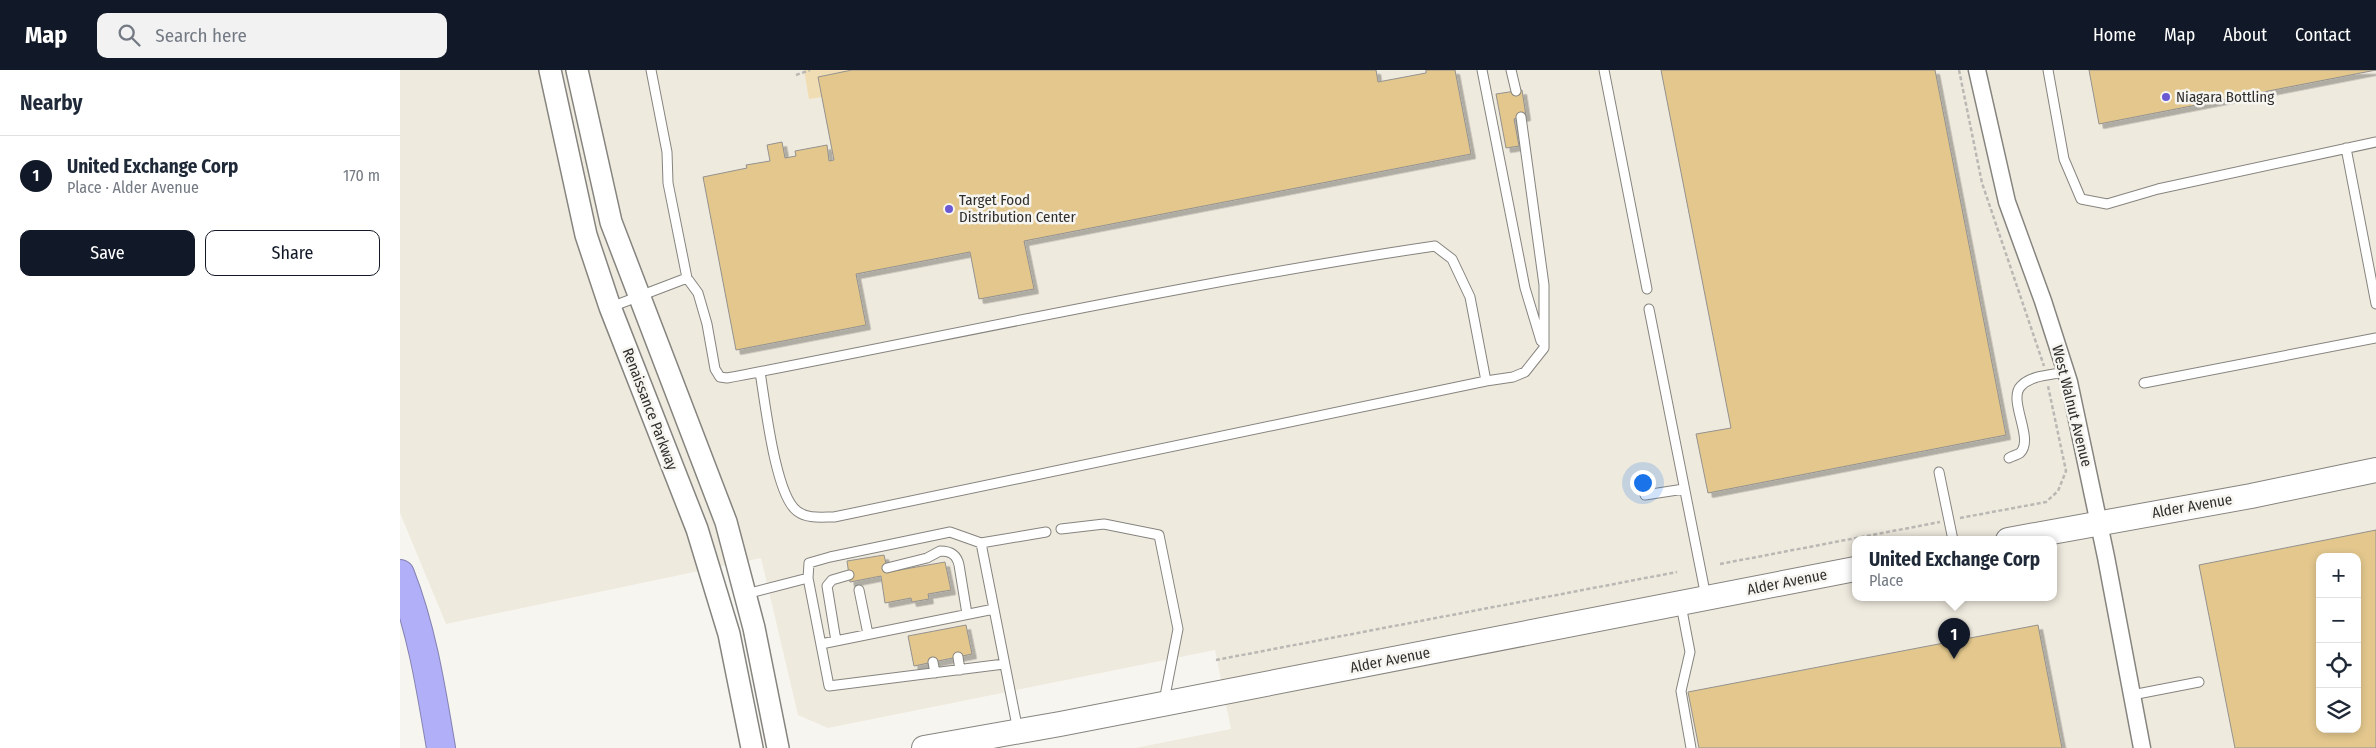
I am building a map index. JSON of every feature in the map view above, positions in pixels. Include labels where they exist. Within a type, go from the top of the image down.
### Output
[{"type":"highway","points":[[400,574],[412,607],[424,650],[441,748]]},
{"type":"main road","name":"Alder Avenue","points":[[2028,536],[2251,496],[2376,470]]},
{"type":"main road","name":"Alder Avenue","points":[[924,748],[1164,704],[1852,570]]},
{"type":"street","name":"Renaissance Parkway","points":[[550,70],[581,214],[610,307],[697,528],[729,634],[752,748]]},
{"type":"street","name":"Renaissance Parkway","points":[[577,70],[611,222],[726,522],[746,594],[778,748]]},
{"type":"street","name":"West Walnut Avenue","points":[[1977,70],[2007,202],[2043,300],[2065,372],[2099,522],[2142,748]]},
{"type":"lane","points":[[651,70],[667,152],[668,183],[687,278],[698,293],[707,324],[715,369],[720,376],[727,378],[1269,274],[1435,246],[1452,259],[1470,297],[1486,381]]},
{"type":"lane","points":[[1482,70],[1525,288],[1544,348]]},
{"type":"lane","points":[[1511,70],[1516,91]]},
{"type":"lane","points":[[1604,70],[1647,289]]},
{"type":"lane","points":[[2048,70],[2064,159],[2081,199],[2107,204],[2158,190],[2376,142]]},
{"type":"lane","points":[[760,372],[780,478],[788,501],[798,512],[814,518],[834,517],[1486,381],[1513,377],[1525,372],[1544,348],[1544,286],[1521,117]]},
{"type":"lane","points":[[2346,148],[2376,304]]},
{"type":"lane","points":[[610,307],[687,278]]},
{"type":"lane","points":[[1649,309],[1706,597]]},
{"type":"lane","points":[[2144,383],[2376,338]]},
{"type":"lane","points":[[2009,458],[2020,453],[2024,448],[2017,394],[2021,386],[2031,379],[2065,372]]},
{"type":"lane","points":[[1939,472],[1952,536]]},
{"type":"lane","points":[[1645,495],[1684,488]]},
{"type":"lane","points":[[1061,529],[1104,524],[1159,535],[1178,629],[1164,704]]},
{"type":"lane","points":[[1004,664],[829,686],[808,578],[809,563],[950,532],[981,544],[1046,532]]},
{"type":"lane","points":[[981,544],[1018,731]]},
{"type":"lane","points":[[887,568],[927,558],[940,551],[953,554],[958,558],[967,614]]},
{"type":"lane","points":[[836,641],[827,586],[832,580],[849,575]]},
{"type":"lane","points":[[746,594],[808,578]]},
{"type":"lane","points":[[859,590],[868,634]]},
{"type":"lane","points":[[1680,602],[1690,652],[1681,691],[1691,748]]},
{"type":"lane","points":[[821,644],[925,623],[952,623],[967,614],[994,609]]},
{"type":"lane","points":[[925,623],[927,632]]},
{"type":"lane","points":[[958,657],[960,670]]},
{"type":"lane","points":[[933,662],[935,673]]},
{"type":"lane","points":[[2132,695],[2199,682]]},
{"type":"path","points":[[796,75],[810,70]]},
{"type":"path","points":[[1865,536],[2046,502],[2058,491],[2066,471],[2038,344],[1982,183],[1959,70]]},
{"type":"path","points":[[1720,564],[1852,539]]},
{"type":"path","points":[[1216,660],[1677,572]]},
{"type":"shaded area","points":[[400,70],[2376,70],[2376,748],[1135,748],[1231,729],[1215,650],[828,728],[798,715],[761,558],[446,624],[400,513]]},
{"type":"shaded area","points":[[804,70],[852,70],[818,77],[822,97],[809,99]]},
{"type":"building","name":"Target Food Distribution Center","points":[[852,70],[1376,70],[1378,82],[1426,73],[1426,70],[1455,70],[1471,154],[1024,241],[1034,289],[979,299],[970,252],[856,274],[866,325],[736,350],[703,177],[747,168],[746,165],[770,161],[767,145],[782,142],[785,158],[796,156],[795,151],[827,145],[829,161],[834,160],[818,77]]},
{"type":"building","points":[[1661,70],[1935,70],[2006,435],[1708,493],[1696,434],[1731,428]]},
{"type":"building","name":"Niagara Bottling","points":[[2089,70],[2376,70],[2099,124]]},
{"type":"building","points":[[1522,90],[1526,116],[1514,119],[1519,146],[1506,148],[1496,94]]},
{"type":"building","points":[[2376,530],[2376,748],[2235,748],[2199,565]]},
{"type":"building","points":[[884,555],[888,572],[945,562],[951,590],[928,594],[929,599],[912,602],[911,598],[885,603],[881,576],[850,582],[847,561]]},
{"type":"building","points":[[966,625],[972,654],[914,666],[908,636]]},
{"type":"building","points":[[2038,625],[2062,748],[1699,748],[1688,692]]},
{"type":"place","name":"Niagara Bottling","points":[[2166,97]]},
{"type":"place","name":"Target Food Distribution Center","points":[[949,209]]},
{"type":"place","name":"United Exchange Corp","points":[[1954,659]]}]
